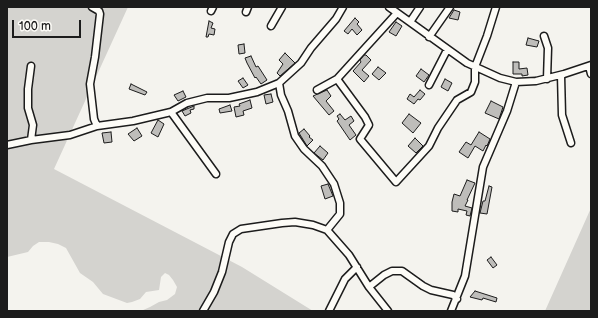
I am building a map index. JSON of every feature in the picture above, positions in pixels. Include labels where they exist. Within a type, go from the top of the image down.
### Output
[{"type":"street","points":[[92,7],[99,11],[100,14],[90,84],[94,119],[98,126]]},
{"type":"street","points":[[271,26],[282,7]]},
{"type":"street","points":[[7,145],[70,134],[98,126],[133,121],[171,112],[187,103],[212,97],[219,99],[235,98],[257,92],[279,82],[301,63],[311,48],[336,19],[343,7]]},
{"type":"street","points":[[389,7],[447,50],[475,67],[500,78],[516,82],[547,79],[590,65],[591,74]]},
{"type":"street","points":[[410,22],[420,7]]},
{"type":"street","points":[[429,37],[450,7]]},
{"type":"street","points":[[336,79],[365,117],[369,126],[360,139],[396,182],[429,146],[438,128],[457,100],[471,92],[475,82],[475,67],[496,7]]},
{"type":"street","points":[[317,90],[336,79],[397,13]]},
{"type":"street","points":[[544,36],[548,48],[547,79]]},
{"type":"street","points":[[428,85],[447,50]]},
{"type":"street","points":[[31,66],[28,89],[28,108],[33,125],[31,140]]},
{"type":"street","points":[[561,75],[562,115],[571,143]]},
{"type":"street","points":[[279,82],[281,95],[288,111],[295,136],[304,149],[322,166],[334,184],[340,202],[340,214],[327,230]]},
{"type":"street","points":[[452,311],[465,276],[481,175],[507,111],[516,82]]},
{"type":"street","points":[[171,112],[216,174]]},
{"type":"street","points":[[203,311],[214,292],[222,272],[229,242],[233,234],[241,230],[288,223],[313,225],[327,230],[349,255],[369,286],[388,311]]},
{"type":"street","points":[[329,311],[345,279],[357,267]]},
{"type":"street","points":[[369,286],[392,271],[402,271],[423,286],[431,290],[453,295],[456,299]]},
{"type":"shaded area","points":[[7,7],[128,7],[54,169],[242,267],[313,311],[141,311],[159,302],[167,300],[175,294],[177,287],[169,275],[165,273],[161,277],[159,290],[146,292],[140,299],[127,303],[103,294],[93,282],[80,273],[66,248],[58,244],[39,242],[28,252],[7,257]]},
{"type":"shaded area","points":[[591,208],[591,311],[545,311]]},
{"type":"building","points":[[454,10],[460,12],[458,20],[449,18]]},
{"type":"building","points":[[355,18],[359,22],[357,24],[362,30],[357,35],[352,29],[348,34],[344,31]]},
{"type":"building","points":[[209,21],[213,23],[211,28],[215,29],[214,35],[209,34],[208,37],[206,37]]},
{"type":"building","points":[[396,22],[402,26],[396,36],[389,32]]},
{"type":"building","points":[[528,38],[539,41],[537,47],[526,45]]},
{"type":"building","points":[[244,44],[245,53],[239,54],[238,45]]},
{"type":"building","points":[[285,53],[295,63],[280,76],[277,73],[283,64],[279,60]]},
{"type":"building","points":[[364,55],[371,60],[362,70],[369,76],[364,82],[353,71],[361,62],[360,60]]},
{"type":"building","points":[[251,56],[256,67],[258,66],[267,80],[261,84],[256,77],[255,78],[245,58]]},
{"type":"building","points":[[513,62],[519,62],[519,69],[527,68],[528,75],[522,76],[522,74],[513,74]]},
{"type":"building","points":[[378,67],[386,73],[379,80],[372,74]]},
{"type":"building","points":[[421,69],[429,75],[424,82],[416,76]]},
{"type":"building","points":[[243,78],[248,85],[243,88],[238,81]]},
{"type":"building","points":[[445,79],[452,83],[448,91],[441,87]]},
{"type":"building","points":[[131,84],[147,92],[145,95],[129,89]]},
{"type":"building","points":[[327,90],[331,96],[326,101],[334,111],[329,115],[313,96]]},
{"type":"building","points":[[420,90],[425,94],[420,100],[418,99],[414,104],[407,99],[410,94],[414,97]]},
{"type":"building","points":[[183,91],[186,97],[178,101],[174,95]]},
{"type":"building","points":[[271,94],[273,102],[266,104],[264,95]]},
{"type":"building","points":[[250,100],[252,108],[243,111],[244,115],[236,117],[234,107],[240,106],[239,104]]},
{"type":"building","points":[[491,101],[503,107],[499,119],[485,113]]},
{"type":"building","points":[[230,105],[232,111],[220,113],[219,109]]},
{"type":"building","points":[[194,106],[194,109],[190,110],[191,113],[185,116],[182,111]]},
{"type":"building","points":[[340,114],[345,120],[351,116],[354,121],[349,125],[356,135],[350,140],[337,121],[339,119],[337,116]]},
{"type":"building","points":[[409,114],[421,123],[413,133],[402,123]]},
{"type":"building","points":[[158,120],[164,124],[158,137],[151,133]]},
{"type":"building","points":[[137,128],[142,136],[134,141],[128,134]]},
{"type":"building","points":[[304,129],[313,140],[307,146],[299,133]]},
{"type":"building","points":[[111,132],[112,142],[104,143],[102,133]]},
{"type":"building","points":[[479,132],[490,139],[483,151],[475,146],[468,158],[459,152],[466,142],[471,145]]},
{"type":"building","points":[[415,138],[423,146],[416,153],[408,146]]},
{"type":"building","points":[[320,146],[328,153],[323,160],[314,153]]},
{"type":"building","points":[[467,180],[475,183],[465,206],[472,208],[470,216],[466,215],[467,211],[458,209],[458,212],[452,211],[454,194],[460,196]]},
{"type":"building","points":[[328,184],[333,196],[325,199],[321,186]]},
{"type":"building","points":[[489,186],[492,187],[487,214],[480,213],[483,201],[485,201]]},
{"type":"building","points":[[491,257],[497,265],[493,268],[487,260]]},
{"type":"building","points":[[475,291],[497,298],[496,302],[483,298],[482,300],[470,297]]}]
